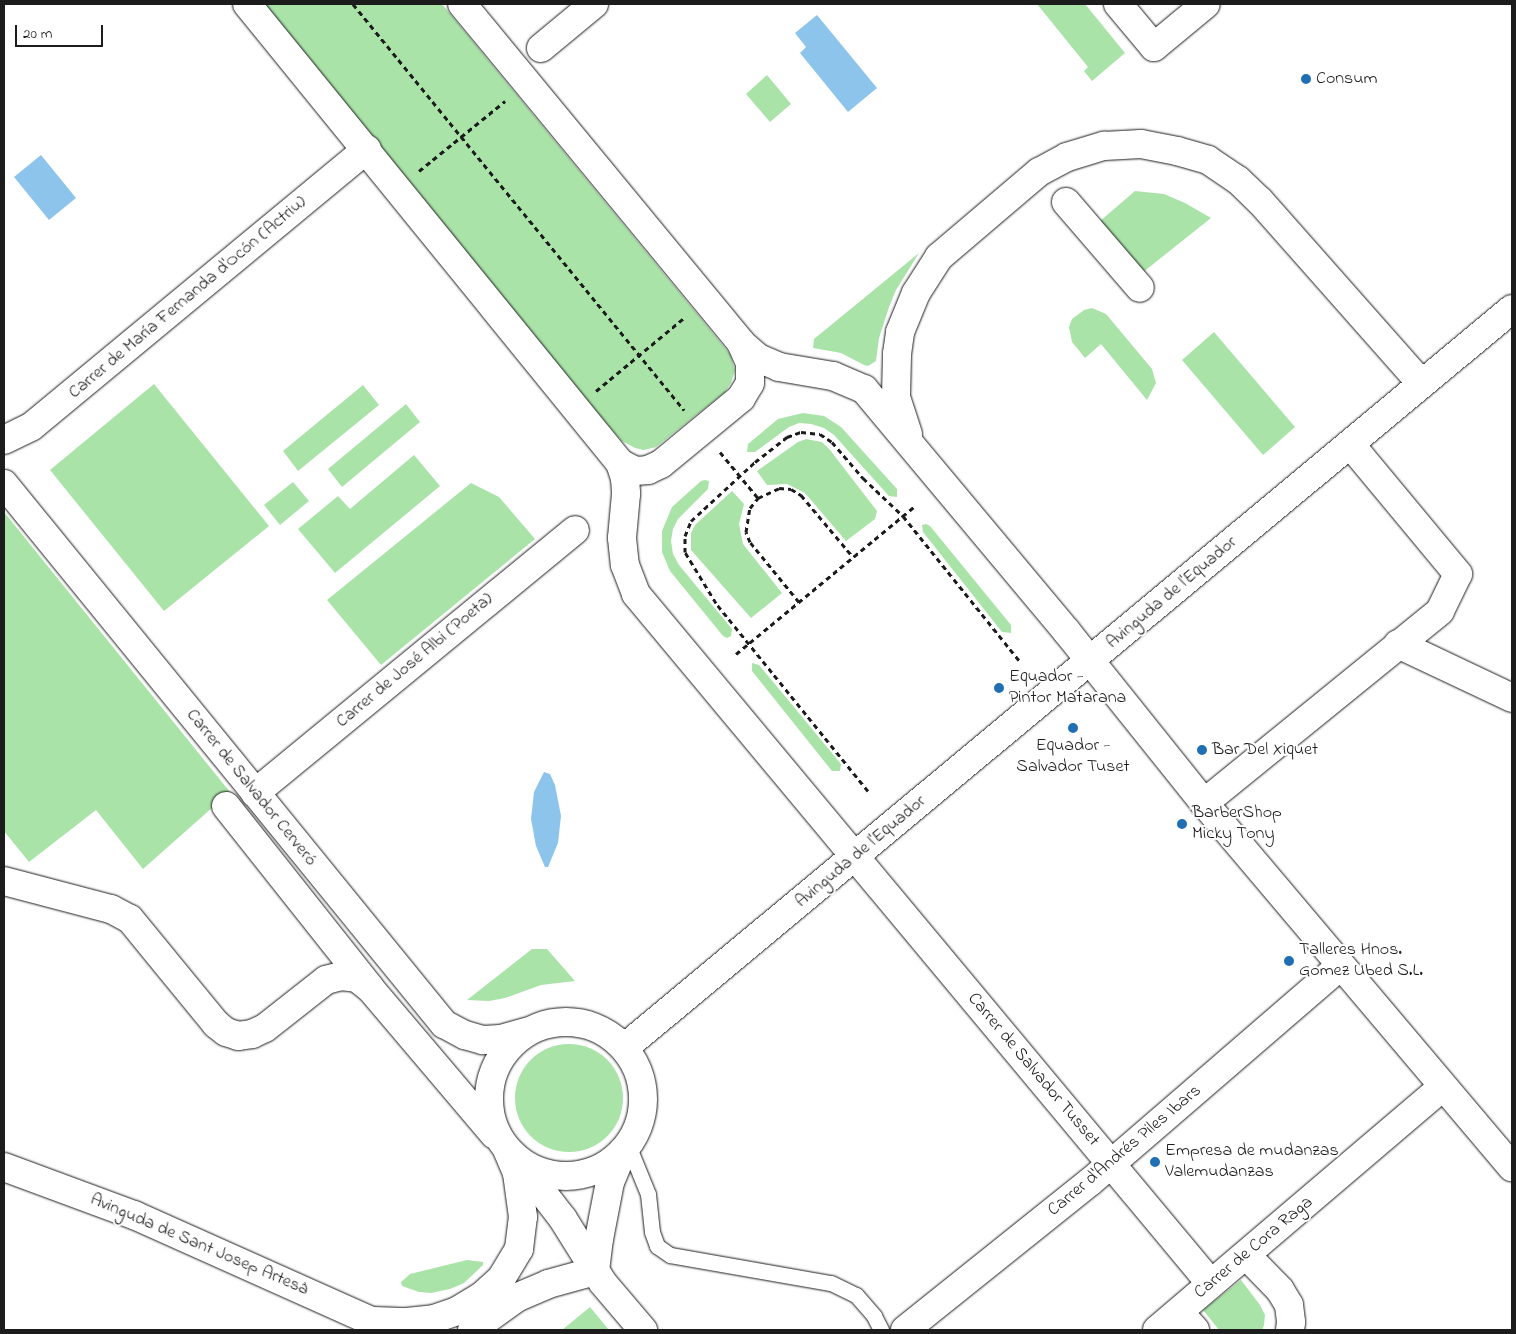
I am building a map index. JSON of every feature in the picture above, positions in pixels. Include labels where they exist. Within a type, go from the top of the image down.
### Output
[{"type":"street","points":[[247,4],[368,149],[620,463],[635,471],[648,470],[661,464],[741,398],[750,383],[750,363],[741,343]]},
{"type":"street","points":[[462,4],[741,343],[758,358],[779,367],[833,376],[864,389],[1090,661],[1204,803],[1512,1167]]},
{"type":"street","points":[[541,48],[594,4]]},
{"type":"street","points":[[1118,4],[1154,47],[1206,4]]},
{"type":"street","points":[[913,446],[898,403],[896,369],[900,332],[916,293],[939,257],[1039,172],[1067,157],[1095,149],[1141,144],[1177,151],[1208,160],[1238,180],[1260,200],[1422,384]]},
{"type":"street","name":"Carrer de María Fernanda d'Ocón (Actriu)","points":[[4,440],[31,427],[368,149]]},
{"type":"street","points":[[1066,202],[1140,288]]},
{"type":"street","name":"Avinguda de l'Equador","points":[[624,1048],[1512,309]]},
{"type":"street","points":[[1204,803],[1440,611],[1458,574],[1350,444]]},
{"type":"street","name":"Carrer de Salvador Tusset","points":[[620,463],[625,478],[626,494],[622,538],[625,565],[636,594],[1211,1284]]},
{"type":"street","name":"Carrer de Salvador Cerveró","points":[[4,484],[444,1024],[465,1035],[484,1040],[501,1039],[526,1032]]},
{"type":"street","name":"Carrer de José Albi (Poeta)","points":[[255,793],[574,530]]},
{"type":"street","points":[[1398,644],[1512,698]]},
{"type":"street","name":"Carrer de Salvador Cerveró","points":[[226,806],[370,988],[509,1151]]},
{"type":"street","points":[[4,881],[111,909],[130,919],[216,1024],[226,1032],[238,1036],[252,1034],[265,1028],[326,980],[341,976],[357,978],[370,988]]},
{"type":"street","name":"Carrer d'Andrés Piles Ibars","points":[[904,1330],[1090,1182],[1340,966]]},
{"type":"street","points":[[595,1271],[599,1238],[610,1182],[638,1127],[642,1086],[636,1066],[624,1048],[608,1034],[588,1025],[568,1022],[546,1024],[526,1032],[506,1049],[494,1072],[488,1097],[492,1122],[509,1151],[563,1219],[595,1271],[643,1330]]},
{"type":"street","name":"Carrer de Cora Raga","points":[[1157,1330],[1187,1321],[1211,1284],[1443,1087]]},
{"type":"street","points":[[509,1151],[537,1171],[560,1176],[583,1175],[605,1166],[626,1148]]},
{"type":"street","points":[[383,1326],[434,1319],[457,1311],[482,1296],[501,1279],[519,1249],[523,1217],[518,1174],[509,1151]]},
{"type":"street","name":"Avinguda de Sant Josep Artesà","points":[[4,1167],[134,1214],[383,1326]]},
{"type":"street","points":[[1246,1255],[1280,1290],[1289,1305],[1292,1322],[1290,1330]]},
{"type":"street","points":[[472,1330],[518,1297],[548,1284],[595,1271]]},
{"type":"lane","points":[[626,1148],[648,1194],[652,1232],[657,1246],[670,1255],[832,1283],[856,1295],[874,1316],[881,1330]]},
{"type":"path","points":[[353,4],[687,412]]},
{"type":"path","points":[[415,174],[508,99]]},
{"type":"path","points":[[594,393],[687,316]]},
{"type":"path","points":[[868,791],[716,603],[685,552],[685,536],[691,521],[739,475],[788,437],[801,432],[820,434],[832,442],[863,478],[903,516],[1021,663]]},
{"type":"path","points":[[716,447],[758,498]]},
{"type":"path","points":[[799,602],[750,542],[746,532],[750,508],[758,498],[779,488],[791,489],[801,495],[853,557]]},
{"type":"path","points":[[736,654],[914,507]]},
{"type":"green space","points":[[261,4],[442,4],[730,354],[735,370],[731,383],[725,392],[656,447],[644,450],[635,448],[622,441],[595,411]]},
{"type":"green space","points":[[1037,4],[1085,4],[1125,53],[1092,81],[1084,71],[1088,67]]},
{"type":"green space","points":[[767,75],[791,104],[770,122],[746,94]]},
{"type":"green space","points":[[1135,191],[1164,194],[1185,203],[1211,218],[1142,273],[1099,222]]},
{"type":"green space","points":[[919,253],[896,290],[889,307],[879,338],[876,361],[868,366],[841,353],[813,348],[814,339]]},
{"type":"green space","points":[[1092,308],[1106,314],[1152,369],[1156,383],[1147,400],[1101,344],[1085,358],[1072,342],[1069,327],[1072,319],[1084,310]]},
{"type":"green space","points":[[1214,332],[1295,427],[1263,455],[1182,360]]},
{"type":"green space","points":[[154,384],[269,526],[164,611],[50,470]]},
{"type":"green space","points":[[363,385],[379,405],[298,471],[283,451]]},
{"type":"green space","points":[[406,404],[420,422],[342,487],[328,469]]},
{"type":"green space","points":[[803,413],[824,416],[841,427],[897,489],[897,497],[889,496],[834,435],[824,428],[811,424],[799,423],[789,427],[755,452],[747,452],[748,444],[778,419]]},
{"type":"green space","points":[[806,439],[822,442],[830,450],[877,511],[875,519],[846,541],[805,493],[787,484],[767,485],[757,471],[798,442]]},
{"type":"green space","points":[[414,455],[440,486],[335,573],[298,529],[338,496],[350,509]]},
{"type":"green space","points":[[701,481],[709,481],[708,489],[678,519],[673,529],[671,541],[673,554],[679,565],[732,629],[731,636],[727,638],[723,636],[670,571],[662,552],[662,531],[672,507]]},
{"type":"green space","points":[[293,482],[309,501],[280,525],[264,505]]},
{"type":"green space","points":[[471,483],[499,497],[535,539],[381,665],[327,600]]},
{"type":"green space","points":[[732,491],[744,504],[739,524],[743,544],[782,593],[751,618],[691,550],[691,533],[695,525]]},
{"type":"green space","points":[[4,512],[230,792],[143,869],[96,810],[29,862],[4,831]]},
{"type":"green space","points":[[922,525],[930,526],[1011,625],[1011,633],[1002,632],[923,532]]},
{"type":"green space","points":[[752,663],[759,665],[841,764],[840,771],[832,771],[752,671]]},
{"type":"green space","points":[[532,949],[547,949],[575,981],[541,985],[505,998],[489,1001],[467,1000]]},
{"type":"green space","points":[[569,1044],[590,1048],[607,1060],[619,1077],[623,1098],[619,1119],[607,1136],[590,1148],[569,1152],[548,1148],[531,1136],[519,1119],[515,1098],[519,1077],[531,1060],[548,1048]]},
{"type":"green space","points":[[467,1260],[483,1262],[483,1265],[464,1283],[450,1289],[431,1293],[419,1292],[402,1286],[401,1282],[410,1274]]},
{"type":"green space","points":[[1241,1280],[1260,1305],[1265,1315],[1262,1330],[1219,1330],[1203,1310]]},
{"type":"green space","points":[[590,1307],[609,1330],[562,1330]]},
{"type":"water","points":[[817,15],[877,88],[848,112],[800,53],[806,47],[795,33]]},
{"type":"water","points":[[41,155],[76,198],[49,220],[14,177]]},
{"type":"water","points":[[544,772],[550,774],[555,785],[561,816],[558,843],[548,867],[545,867],[536,846],[531,819],[534,792]]},
{"type":"place","name":"Consum","points":[[1306,79]]},
{"type":"place","name":"Equador - Pintor Matarana","points":[[999,688]]},
{"type":"place","name":"Equador - Salvador Tuset","points":[[1073,728]]},
{"type":"place","name":"Bar Del Xiquet","points":[[1202,750]]},
{"type":"place","name":"BarberShop Micky Tony","points":[[1182,824]]},
{"type":"place","name":"Talleres Hnos. Gomez Ubed S.L.","points":[[1289,961]]},
{"type":"place","name":"Empresa de mudanzas Valemudanzas","points":[[1155,1162]]}]
